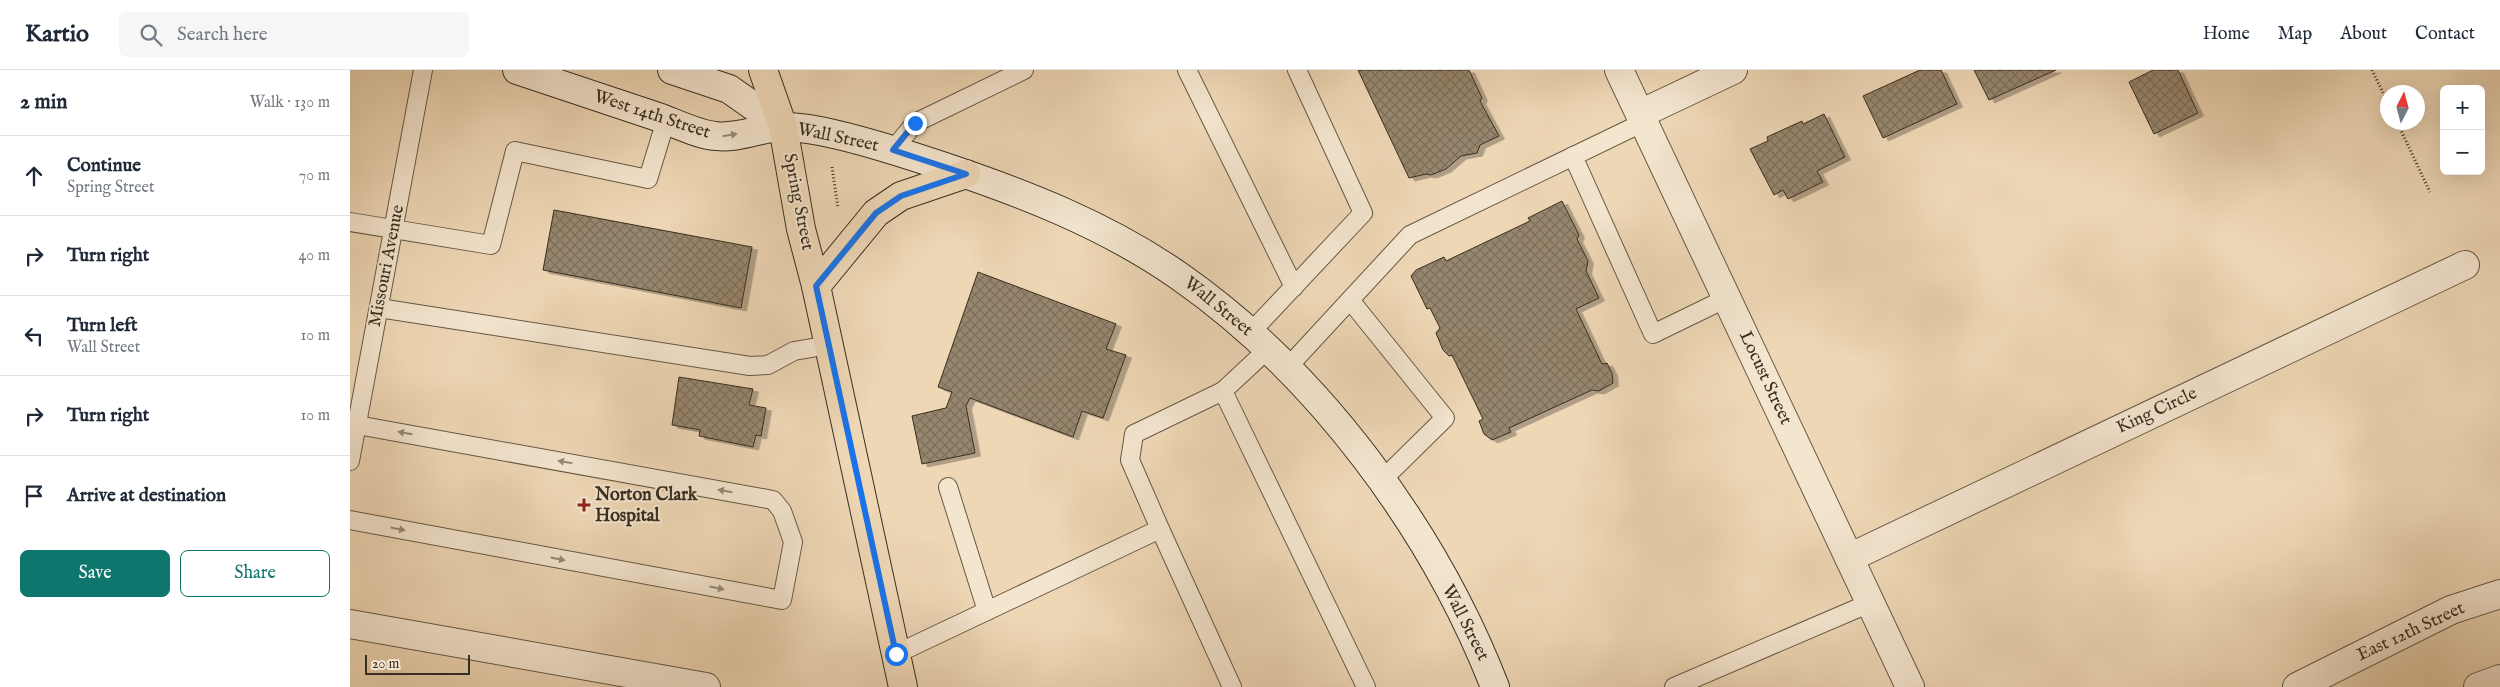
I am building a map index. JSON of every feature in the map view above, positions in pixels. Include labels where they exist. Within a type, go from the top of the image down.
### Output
[{"type":"main road","name":"Spring Street","points":[[763,70],[783,127],[801,229],[816,286],[903,687]]},
{"type":"main road","points":[[816,286],[876,213],[901,196],[966,174]]},
{"type":"street","name":"West 14th Street","points":[[517,70],[717,137],[783,127]]},
{"type":"street","points":[[672,70],[729,89],[783,127]]},
{"type":"street","name":"Locust Street","points":[[1619,70],[1910,687]]},
{"type":"street","points":[[1642,118],[1733,70]]},
{"type":"street","name":"Wall Street","points":[[783,127],[836,134],[893,150],[1046,203],[1099,228],[1178,276],[1259,341],[1287,368],[1316,399],[1381,481],[1436,566],[1467,624],[1495,687]]},
{"type":"street","name":"King Circle","points":[[1849,558],[2465,265]]},
{"type":"street","name":"East 12th Street","points":[[2298,687],[2451,610],[2500,594]]},
{"type":"street","points":[[350,624],[706,687]]},
{"type":"street","points":[[2478,687],[2500,678]]},
{"type":"lane","name":"Missouri Avenue","points":[[350,461],[423,70]]},
{"type":"lane","points":[[893,150],[915,123],[1024,70]]},
{"type":"lane","points":[[1187,70],[1294,287]]},
{"type":"lane","points":[[1232,687],[1130,460],[1134,434],[1222,391],[1259,341],[1294,287],[1363,213],[1297,70]]},
{"type":"lane","points":[[1287,368],[1410,235],[1573,156],[1642,118]]},
{"type":"lane","points":[[350,222],[491,245],[515,150],[648,179],[666,120]]},
{"type":"lane","points":[[1573,156],[1653,334],[1727,298]]},
{"type":"lane","points":[[1350,300],[1445,418],[1381,481]]},
{"type":"lane","points":[[379,308],[750,366],[768,365],[794,351],[829,345]]},
{"type":"lane","points":[[1222,391],[1366,687]]},
{"type":"lane","points":[[350,520],[782,600],[793,542],[782,511],[773,500],[357,424]]},
{"type":"lane","points":[[948,487],[987,611]]},
{"type":"lane","points":[[896,654],[1160,529]]},
{"type":"lane","points":[[1674,687],[1870,604]]},
{"type":"path","points":[[2372,70],[2380,87]]},
{"type":"path","points":[[2400,130],[2430,192]]},
{"type":"path","points":[[832,166],[839,218]]},
{"type":"path","points":[[828,200],[837,199]]},
{"type":"building","points":[[1358,70],[1469,70],[1482,98],[1480,101],[1499,136],[1480,145],[1477,153],[1461,156],[1446,169],[1431,175],[1426,174],[1409,178]]},
{"type":"building","points":[[1920,70],[1941,70],[1957,104],[1883,138],[1863,96]]},
{"type":"building","points":[[1974,70],[2056,70],[1989,100]]},
{"type":"building","points":[[2153,70],[2178,70],[2198,113],[2154,134],[2129,82]]},
{"type":"building","points":[[1824,114],[1845,157],[1817,171],[1823,182],[1788,199],[1783,190],[1774,195],[1750,149],[1768,141],[1767,137],[1802,121],[1803,124]]},
{"type":"building","points":[[1562,201],[1579,235],[1577,239],[1588,261],[1586,271],[1599,298],[1576,309],[1602,364],[1607,363],[1612,373],[1613,383],[1599,391],[1592,390],[1509,428],[1511,432],[1492,440],[1484,434],[1479,421],[1483,419],[1452,355],[1449,356],[1443,350],[1436,333],[1440,328],[1430,308],[1427,309],[1411,276],[1416,270],[1444,257],[1446,261],[1530,221],[1528,218]]},
{"type":"building","points":[[554,210],[752,247],[741,308],[543,270]]},
{"type":"building","points":[[978,272],[1116,324],[1106,349],[1126,355],[1103,418],[1082,411],[1073,437],[970,398],[966,406],[975,453],[922,464],[912,416],[946,408],[952,392],[938,387]]},
{"type":"building","points":[[679,377],[753,389],[749,405],[766,408],[761,436],[756,435],[753,447],[699,436],[700,430],[672,425]]},
{"type":"place","name":"Norton Clark Hospital","points":[[584,505]]},
{"type":"route","points":[[896,654],[816,286],[850,242],[876,213],[901,196],[966,174],[893,150],[915,123]]}]
